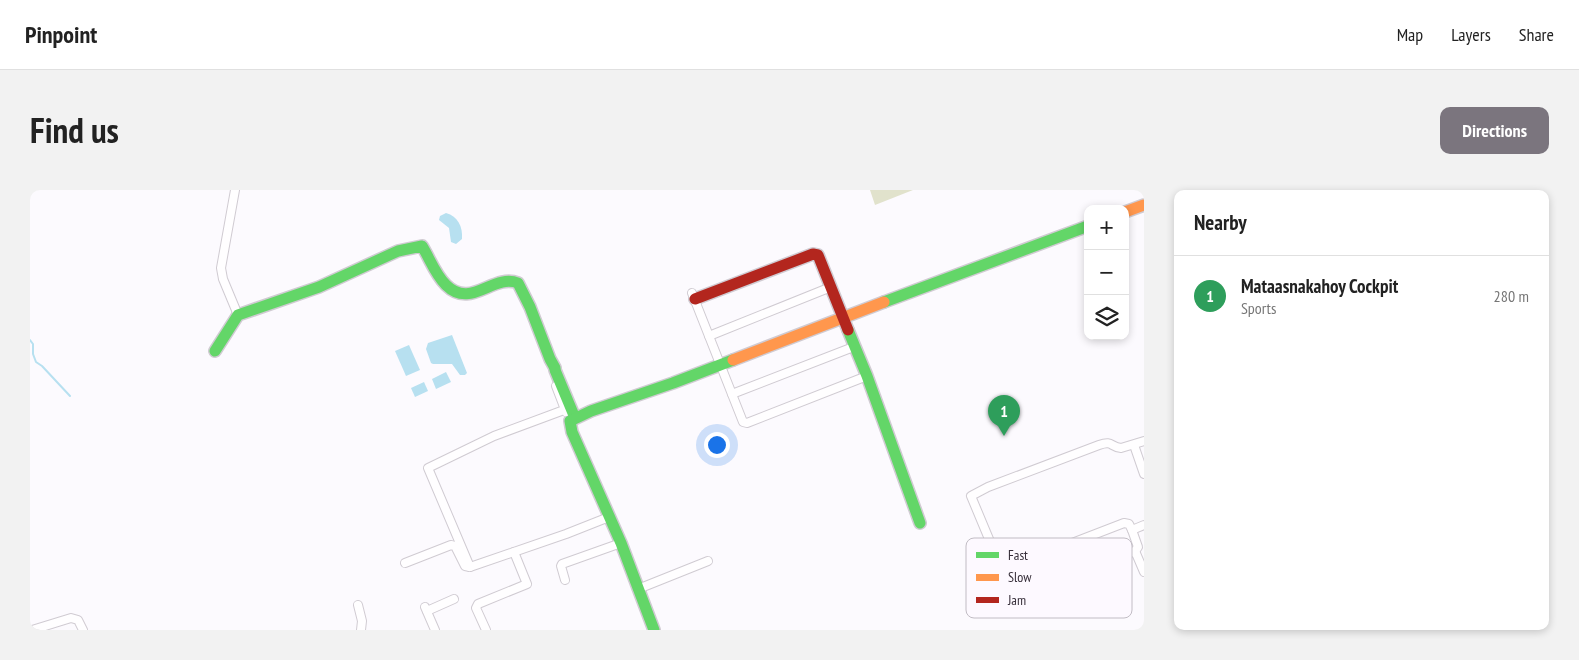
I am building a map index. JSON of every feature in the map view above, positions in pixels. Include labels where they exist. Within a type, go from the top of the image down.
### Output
[{"type":"street","points":[[235,190],[221,268],[223,279],[238,315]]},
{"type":"street","points":[[1129,211],[1144,206]]},
{"type":"street","points":[[573,419],[1084,227]]},
{"type":"street","points":[[214,351],[238,315],[319,287],[398,251],[419,246],[422,246],[433,268],[445,284],[460,294],[468,294],[506,280],[518,283],[526,296],[573,419],[572,432],[621,543],[654,630]]},
{"type":"street","points":[[867,376],[746,423],[742,420],[693,296],[814,254],[818,256],[856,346],[867,376],[920,523]]},
{"type":"street","points":[[709,336],[831,287]]},
{"type":"street","points":[[732,394],[856,346]]},
{"type":"street","points":[[552,368],[564,410],[573,419]]},
{"type":"street","points":[[470,567],[428,468],[494,436],[564,410]]},
{"type":"street","points":[[989,538],[971,496],[988,487],[1099,444],[1109,443],[1121,448],[1144,441]]},
{"type":"street","points":[[1134,444],[1144,474]]},
{"type":"street","points":[[406,563],[451,545],[455,546],[465,566],[470,567],[609,517]]},
{"type":"street","points":[[1085,538],[1124,523],[1129,524],[1138,547],[1132,552]]},
{"type":"street","points":[[1132,530],[1144,525]]},
{"type":"street","points":[[565,580],[562,564],[621,543]]},
{"type":"street","points":[[1135,551],[1144,572]]},
{"type":"street","points":[[486,630],[476,608],[478,604],[527,584],[514,552]]},
{"type":"street","points":[[638,589],[708,561]]},
{"type":"street","points":[[435,630],[426,609],[454,599]]},
{"type":"street","points":[[358,605],[362,621],[361,630]]},
{"type":"street","points":[[32,630],[71,618],[78,620],[83,630]]},
{"type":"green space","points":[[870,190],[913,190],[875,205]]},
{"type":"water","points":[[446,213],[457,219],[461,226],[462,239],[456,244],[451,242],[449,228],[439,220],[440,216]]},
{"type":"water","points":[[452,335],[467,373],[465,375],[460,375],[452,364],[431,363],[426,349],[428,343]]},
{"type":"water","points":[[409,345],[420,370],[406,376],[395,351]]},
{"type":"water","points":[[446,372],[451,382],[436,389],[432,379]]},
{"type":"water","points":[[424,382],[428,391],[415,397],[411,388]]},
{"type":"waterway","points":[[30,340],[33,344],[33,354],[36,362],[70,396]]},
{"type":"traffic: fast","points":[[884,302],[1084,227]]},
{"type":"traffic: fast","points":[[215,351],[238,315],[319,287],[398,251],[422,246],[439,276],[455,292],[473,293],[500,283],[509,281],[518,283],[555,368]]},
{"type":"traffic: fast","points":[[848,330],[867,376],[920,523]]},
{"type":"traffic: fast","points":[[654,630],[621,543],[572,432],[570,421],[591,411],[733,360]]},
{"type":"traffic: fast","points":[[555,370],[575,418]]},
{"type":"traffic: slow","points":[[1129,211],[1144,205]]},
{"type":"traffic: slow","points":[[733,360],[884,302]]},
{"type":"traffic: jam","points":[[695,299],[813,254],[818,255],[848,330]]},
{"type":"place","name":"Mataasnakahoy Cockpit","points":[[1004,436]]}]
